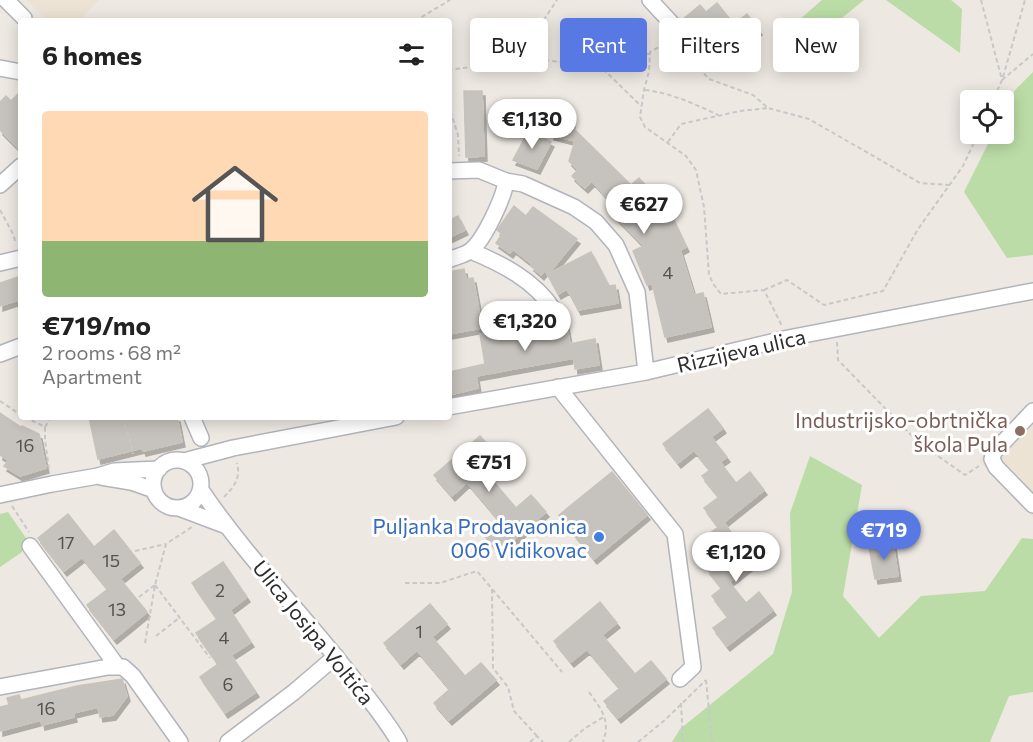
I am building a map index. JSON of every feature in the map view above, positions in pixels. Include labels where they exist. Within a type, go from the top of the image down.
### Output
[{"type":"street","points":[[6,0],[24,18]]},
{"type":"street","points":[[650,0],[663,18]]},
{"type":"street","points":[[0,68],[18,71]]},
{"type":"street","points":[[0,185],[18,169]]},
{"type":"street","points":[[454,171],[479,170],[541,191],[574,207],[596,222],[616,244],[637,292],[646,372]]},
{"type":"street","points":[[452,258],[471,251],[491,222],[506,181]]},
{"type":"street","points":[[471,251],[503,264],[544,295],[553,309]]},
{"type":"street","points":[[0,263],[18,255]]},
{"type":"street","name":"Rizzijeva ulica","points":[[452,406],[646,372],[788,338],[1033,291]]},
{"type":"street","points":[[0,354],[18,347]]},
{"type":"street","points":[[558,387],[675,534],[693,667],[680,679]]},
{"type":"street","points":[[1033,411],[994,452],[992,459],[996,467],[1033,505]]},
{"type":"street","points":[[193,420],[201,438]]},
{"type":"street","points":[[227,450],[201,485],[193,502],[180,508],[161,501],[154,490],[155,475],[159,469],[171,462],[184,461],[227,450],[381,420]]},
{"type":"street","points":[[184,461],[195,468],[210,514]]},
{"type":"street","points":[[5,499],[52,484],[124,470],[159,469]]},
{"type":"street","points":[[98,476],[131,482],[154,490]]},
{"type":"street","name":"Ulica Josipa Voltića","points":[[180,508],[210,514],[224,525],[336,656],[390,726],[399,742]]},
{"type":"street","points":[[30,546],[117,666]]},
{"type":"street","points":[[228,742],[294,692],[336,656]]},
{"type":"street","points":[[0,687],[117,666],[123,667],[133,676],[180,742]]},
{"type":"path","points":[[420,18],[450,0]]},
{"type":"path","points":[[545,18],[557,0]]},
{"type":"path","points":[[981,0],[1002,80]]},
{"type":"path","points":[[998,90],[1024,0]]},
{"type":"path","points":[[659,47],[650,54],[640,117],[645,127],[686,156],[696,170],[704,207],[710,275],[721,294],[764,290],[787,280],[824,305],[883,291],[918,229],[963,166],[973,144]]},
{"type":"path","points":[[1002,80],[1033,54]]},
{"type":"path","points":[[452,69],[470,67]]},
{"type":"path","points":[[606,72],[641,106]]},
{"type":"path","points":[[704,72],[709,79],[753,95],[768,108]]},
{"type":"path","points":[[644,90],[692,103],[718,115]]},
{"type":"path","points":[[668,142],[681,124],[718,115],[768,108],[809,119],[920,183],[949,185]]},
{"type":"path","points":[[452,116],[458,135],[454,171]]},
{"type":"path","points":[[0,210],[18,248]]},
{"type":"path","points":[[764,290],[788,338]]},
{"type":"path","points":[[836,329],[837,360],[918,441],[964,475],[992,459]]},
{"type":"path","points":[[0,401],[18,413]]},
{"type":"path","points":[[31,420],[45,427]]},
{"type":"path","points":[[48,464],[45,427],[49,420]]},
{"type":"path","points":[[123,420],[129,436]]},
{"type":"path","points":[[135,550],[166,544],[210,514],[237,480],[239,470],[227,450]]},
{"type":"path","points":[[5,499],[31,536],[30,546]]},
{"type":"path","points":[[146,643],[155,585],[166,544]]},
{"type":"path","points":[[405,583],[440,583],[477,571],[561,672]]},
{"type":"path","points":[[139,597],[155,585]]},
{"type":"path","points":[[155,585],[210,658]]},
{"type":"path","points":[[492,589],[493,668],[508,687],[514,711],[543,742]]},
{"type":"path","points":[[156,636],[179,618]]},
{"type":"path","points":[[693,667],[706,680],[712,742]]},
{"type":"path","points":[[638,742],[665,720],[706,680]]},
{"type":"path","points":[[589,692],[605,716],[606,736],[603,742]]},
{"type":"path","points":[[681,704],[683,742]]},
{"type":"path","points":[[569,742],[605,716]]},
{"type":"path","points":[[530,742],[537,736]]},
{"type":"shaded area","points":[[26,0],[99,0],[82,18],[45,18]]},
{"type":"shaded area","name":"Industrijsko-obrtnička škola Pula","points":[[1033,402],[1033,517],[979,461]]},
{"type":"green space","points":[[822,0],[864,0],[842,18],[801,18]]},
{"type":"green space","points":[[886,0],[951,0],[962,9],[960,53]]},
{"type":"green space","points":[[1033,72],[1033,255],[1007,258],[964,192],[988,144],[1014,144],[1015,90]]},
{"type":"green space","points":[[810,456],[862,485],[843,596],[879,638],[921,596],[985,591],[1022,538],[1033,539],[1033,692],[1009,696],[990,742],[672,742],[680,729],[773,654],[792,592],[790,513]]},
{"type":"green space","points":[[8,512],[26,538],[22,552],[0,567],[0,514]]},
{"type":"building","points":[[717,3],[729,18],[684,18],[700,5],[706,12]]},
{"type":"building","points":[[464,91],[482,91],[484,156],[466,157]]},
{"type":"building","points":[[18,94],[18,148],[0,130],[0,102],[6,96],[11,101]]},
{"type":"building","points":[[555,117],[572,122],[571,126],[631,185],[639,178],[668,209],[686,247],[680,250],[694,295],[703,293],[711,327],[665,337],[652,283],[647,285],[633,251],[644,246],[607,208],[612,203],[592,181],[585,188],[572,176],[578,170],[569,161],[575,141],[551,135]]},
{"type":"building","points":[[529,130],[551,142],[537,169],[513,160]]},
{"type":"building","points":[[514,206],[526,216],[533,207],[577,239],[548,274],[591,252],[609,286],[615,285],[618,303],[578,310],[567,289],[558,294],[545,270],[541,275],[531,266],[533,265],[513,249],[510,253],[496,243],[502,234],[497,230]]},
{"type":"building","points":[[458,216],[465,230],[452,236],[452,219]]},
{"type":"building","points":[[464,269],[466,279],[473,278],[482,328],[452,333],[452,271]]},
{"type":"building","points":[[18,277],[18,300],[0,306],[0,283]]},
{"type":"building","points":[[565,319],[570,344],[595,339],[599,365],[575,369],[574,358],[476,376],[478,388],[452,394],[452,371],[485,364],[480,334]]},
{"type":"building","points":[[708,409],[723,428],[711,437],[727,457],[720,462],[736,483],[750,472],[764,490],[718,527],[704,508],[719,497],[702,476],[710,470],[694,450],[678,463],[663,444]]},
{"type":"building","points":[[0,413],[21,427],[39,434],[46,468],[20,476],[4,466],[9,460],[0,455]]},
{"type":"building","points":[[90,420],[178,420],[182,442],[143,451],[142,448],[98,459]]},
{"type":"building","points":[[480,436],[498,456],[483,469],[516,508],[531,495],[546,512],[499,552],[484,535],[500,521],[467,482],[452,496],[434,475]]},
{"type":"building","name":"Puljanka Prodavaonica 006 Vidikovac","points":[[612,472],[647,515],[594,559],[559,515]]},
{"type":"building","points":[[68,514],[94,547],[114,530],[140,563],[120,579],[147,612],[114,639],[87,605],[108,589],[82,557],[64,571],[38,538]]},
{"type":"building","points":[[724,523],[740,544],[754,533],[768,551],[729,582],[746,603],[759,592],[773,610],[727,646],[713,628],[728,617],[712,596],[722,588],[707,569],[722,557],[706,536]]},
{"type":"building","points":[[893,543],[898,576],[875,579],[869,547]]},
{"type":"building","points":[[223,562],[247,597],[230,610],[251,642],[231,655],[256,692],[225,713],[200,677],[218,664],[196,633],[217,619],[192,583]]},
{"type":"building","points":[[600,602],[617,623],[602,635],[635,674],[651,661],[666,679],[618,718],[604,701],[620,688],[587,649],[571,662],[554,641]]},
{"type":"building","points":[[430,604],[447,624],[432,637],[465,676],[481,663],[496,680],[449,720],[434,703],[450,689],[417,650],[401,664],[384,643]]},
{"type":"building","points":[[122,679],[127,696],[113,715],[100,717],[98,707],[73,713],[74,717],[42,725],[41,720],[0,731],[0,707],[9,705],[7,698],[19,695],[21,700],[77,686]]},
{"type":"place","name":"Industrijsko-obrtnička škola Pula","points":[[1020,431]]},
{"type":"place","name":"Puljanka Prodavaonica 006 Vidikovac","points":[[599,537]]}]
